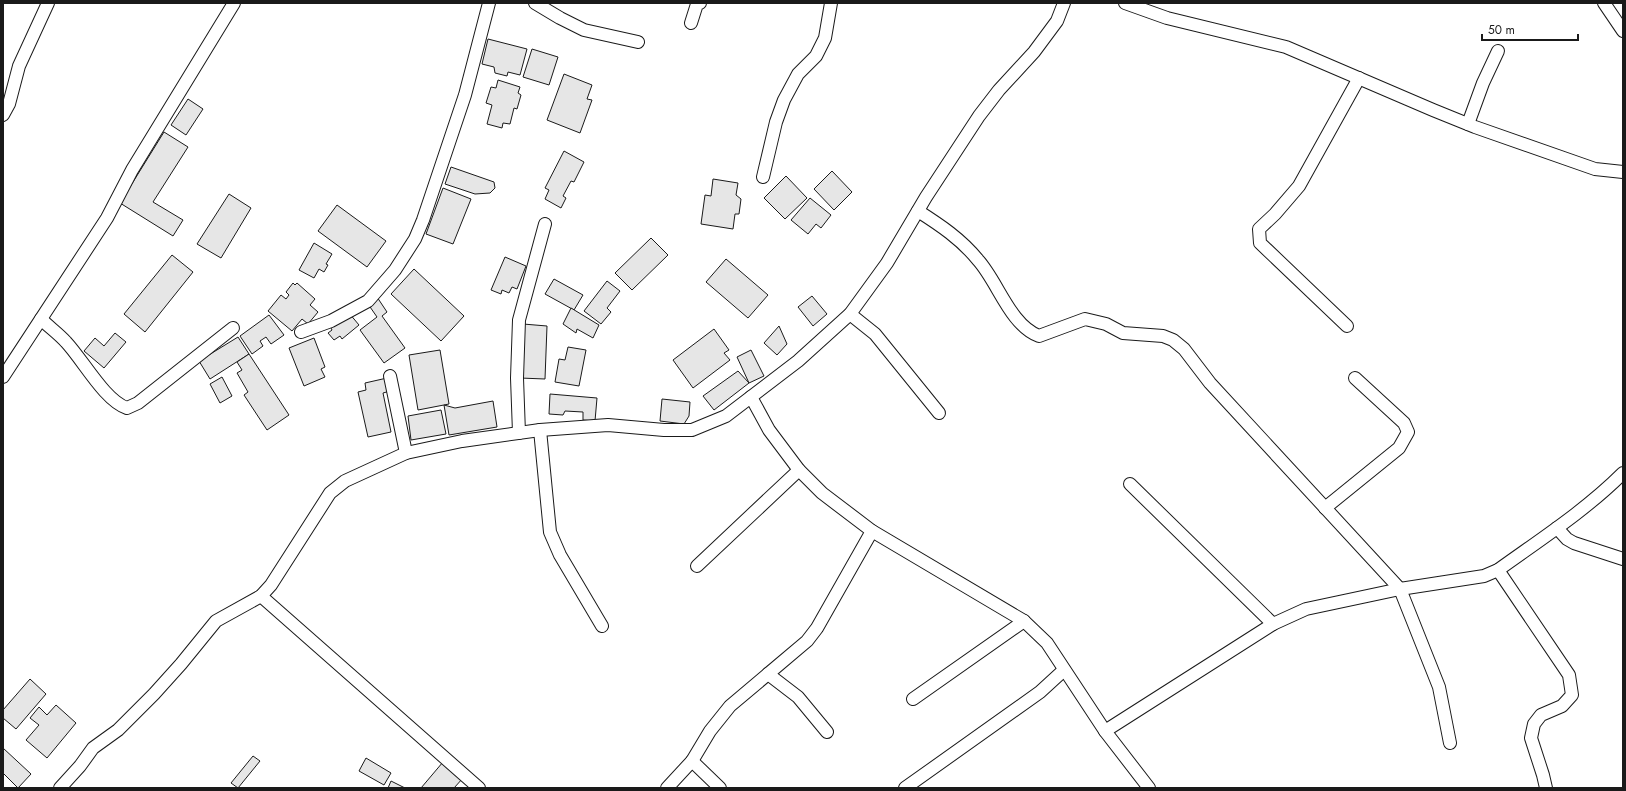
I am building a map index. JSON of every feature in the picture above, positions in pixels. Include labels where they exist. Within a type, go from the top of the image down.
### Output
[{"type":"street","points":[[3,115],[9,104],[19,66],[48,3]]},
{"type":"street","points":[[3,377],[107,218],[132,170],[234,3]]},
{"type":"street","points":[[301,332],[331,321],[368,301],[395,270],[415,239],[423,220],[465,95],[489,3]]},
{"type":"street","points":[[535,3],[584,30],[638,42]]},
{"type":"street","points":[[690,23],[697,4],[700,3]]},
{"type":"street","points":[[763,178],[776,122],[784,100],[798,74],[816,56],[825,38],[832,3]]},
{"type":"street","points":[[60,788],[80,766],[92,748],[118,730],[154,694],[216,621],[261,596],[271,585],[330,493],[345,481],[406,453],[519,433],[608,425],[664,430],[692,430],[726,416],[798,361],[850,314],[887,263],[918,211],[979,116],[1034,52],[1057,21],[1064,3]]},
{"type":"street","points":[[1125,3],[1166,18],[1286,47],[1468,124],[1595,169],[1623,172]]},
{"type":"street","points":[[1604,3],[1623,31]]},
{"type":"street","points":[[1468,124],[1483,83],[1498,51]]},
{"type":"street","points":[[1347,326],[1260,243],[1259,229],[1275,214],[1299,186],[1359,78]]},
{"type":"street","points":[[918,211],[951,232],[979,260],[1017,319],[1032,333],[1039,336],[1085,319],[1106,324],[1123,333],[1163,336],[1173,340],[1184,349],[1210,383],[1400,590],[1439,687],[1450,743]]},
{"type":"street","points":[[519,433],[519,320],[545,224]]},
{"type":"street","points":[[850,314],[875,334],[939,412]]},
{"type":"street","points":[[41,319],[66,342],[99,384],[119,406],[126,408],[138,402],[233,328]]},
{"type":"street","points":[[390,376],[406,453]]},
{"type":"street","points":[[1325,508],[1399,448],[1408,432],[1404,424],[1355,378]]},
{"type":"street","points":[[751,397],[768,430],[799,470],[822,493],[872,531],[1024,622],[1047,643],[1105,731],[1149,788]]},
{"type":"street","points":[[540,430],[550,532],[560,555],[602,626]]},
{"type":"street","points":[[697,566],[799,470]]},
{"type":"street","points":[[1105,731],[1273,624],[1306,609],[1400,590],[1484,576],[1498,570],[1557,528],[1605,491],[1623,473]]},
{"type":"street","points":[[1130,484],[1273,624]]},
{"type":"street","points":[[1557,528],[1567,539],[1574,543],[1623,559]]},
{"type":"street","points":[[667,788],[692,761],[710,731],[730,706],[807,641],[817,628],[872,531]]},
{"type":"street","points":[[1498,570],[1569,675],[1572,695],[1562,706],[1541,715],[1534,724],[1531,738],[1546,788]]},
{"type":"street","points":[[261,596],[479,788]]},
{"type":"street","points":[[913,699],[1024,622]]},
{"type":"street","points":[[905,788],[1040,692],[1064,670]]},
{"type":"street","points":[[768,674],[798,697],[828,732]]},
{"type":"street","points":[[692,761],[720,788]]},
{"type":"building","points":[[488,39],[527,49],[520,75],[508,72],[507,76],[495,73],[494,67],[482,64]]},
{"type":"building","points":[[532,49],[558,57],[549,85],[523,77]]},
{"type":"building","points":[[564,74],[592,85],[587,99],[592,100],[580,133],[547,120]]},
{"type":"building","points":[[498,80],[520,87],[518,93],[521,95],[517,109],[514,108],[510,124],[503,123],[502,128],[487,124],[492,105],[486,103],[491,87],[496,88]]},
{"type":"building","points":[[188,99],[203,109],[186,135],[171,125]]},
{"type":"building","points":[[164,132],[188,147],[153,202],[183,220],[173,236],[120,203]]},
{"type":"building","points":[[564,151],[584,162],[574,182],[571,181],[563,196],[566,198],[561,208],[545,199],[549,190],[545,188]]},
{"type":"building","points":[[451,167],[494,182],[495,188],[490,193],[475,194],[445,184]]},
{"type":"building","points":[[832,171],[852,192],[834,210],[814,189]]},
{"type":"building","points":[[786,176],[807,198],[785,219],[764,198]]},
{"type":"building","points":[[713,179],[738,183],[736,195],[741,199],[739,214],[735,214],[733,229],[701,224],[705,195],[711,196]]},
{"type":"building","points":[[443,188],[471,199],[453,244],[426,234]]},
{"type":"building","points":[[229,194],[251,208],[221,258],[197,244]]},
{"type":"building","points":[[810,198],[831,215],[821,228],[816,224],[808,234],[791,220]]},
{"type":"building","points":[[337,205],[386,241],[367,267],[318,231]]},
{"type":"building","points":[[651,238],[668,255],[632,290],[615,273]]},
{"type":"building","points":[[314,243],[332,254],[326,264],[328,265],[324,272],[319,269],[314,278],[299,270]]},
{"type":"building","points":[[172,255],[193,272],[145,332],[124,314]]},
{"type":"building","points":[[505,257],[526,266],[517,289],[512,287],[509,293],[502,290],[501,294],[491,290]]},
{"type":"building","points":[[726,259],[768,295],[748,318],[706,282]]},
{"type":"building","points":[[414,269],[464,316],[441,341],[391,294]]},
{"type":"building","points":[[554,279],[583,295],[574,310],[545,294]]},
{"type":"building","points":[[607,281],[620,291],[607,308],[611,312],[601,324],[584,311]]},
{"type":"building","points":[[293,283],[295,285],[297,283],[315,299],[310,305],[318,312],[308,324],[302,319],[292,331],[268,311],[281,295],[286,299],[289,295],[286,292]]},
{"type":"building","points":[[812,296],[827,314],[813,326],[798,307]]},
{"type":"building","points":[[377,297],[387,312],[382,316],[405,348],[384,363],[360,330],[377,317],[368,304]]},
{"type":"building","points":[[571,308],[599,325],[593,338],[577,329],[576,333],[563,324]]},
{"type":"building","points":[[349,313],[359,325],[342,339],[340,336],[334,340],[328,333],[332,330],[331,328]]},
{"type":"building","points":[[269,315],[284,335],[271,344],[266,337],[260,341],[263,346],[252,354],[240,336]]},
{"type":"building","points":[[523,324],[547,326],[545,379],[520,378]]},
{"type":"building","points":[[779,326],[787,344],[777,355],[764,343]]},
{"type":"building","points":[[714,329],[729,350],[724,353],[730,360],[693,388],[673,360]]},
{"type":"building","points":[[115,333],[126,342],[104,368],[84,351],[95,338],[104,346]]},
{"type":"building","points":[[238,337],[249,354],[210,379],[199,361]]},
{"type":"building","points":[[314,338],[325,367],[321,369],[325,377],[304,386],[289,348]]},
{"type":"building","points":[[568,347],[586,350],[579,386],[555,382],[559,359],[565,360]]},
{"type":"building","points":[[440,350],[449,404],[418,410],[409,355]]},
{"type":"building","points":[[751,350],[764,376],[749,383],[737,357]]},
{"type":"building","points":[[249,354],[289,415],[267,430],[244,395],[248,392],[237,373],[242,370],[237,362]]},
{"type":"building","points":[[738,371],[749,383],[714,410],[703,396]]},
{"type":"building","points":[[222,377],[232,396],[220,403],[210,384]]},
{"type":"building","points":[[387,378],[390,391],[383,393],[391,432],[368,437],[358,392],[366,390],[365,383]]},
{"type":"building","points":[[550,394],[597,398],[595,421],[583,420],[583,412],[565,411],[563,415],[549,414]]},
{"type":"building","points":[[662,399],[690,402],[689,416],[684,424],[660,421]]},
{"type":"building","points":[[493,401],[497,427],[449,435],[444,405],[455,408]]},
{"type":"building","points":[[441,410],[446,434],[411,440],[408,416]]},
{"type":"building","points":[[30,679],[46,694],[16,729],[3,718],[3,710]]},
{"type":"building","points":[[56,705],[76,723],[47,758],[26,740],[39,725],[30,718],[39,707],[47,715]]},
{"type":"building","points":[[3,748],[31,774],[18,788],[3,773]]},
{"type":"building","points":[[253,756],[260,761],[238,788],[231,783]]},
{"type":"building","points":[[366,758],[391,773],[384,785],[359,771]]},
{"type":"building","points":[[443,762],[463,778],[454,788],[421,788]]},
{"type":"building","points":[[391,781],[405,788],[388,788]]}]
